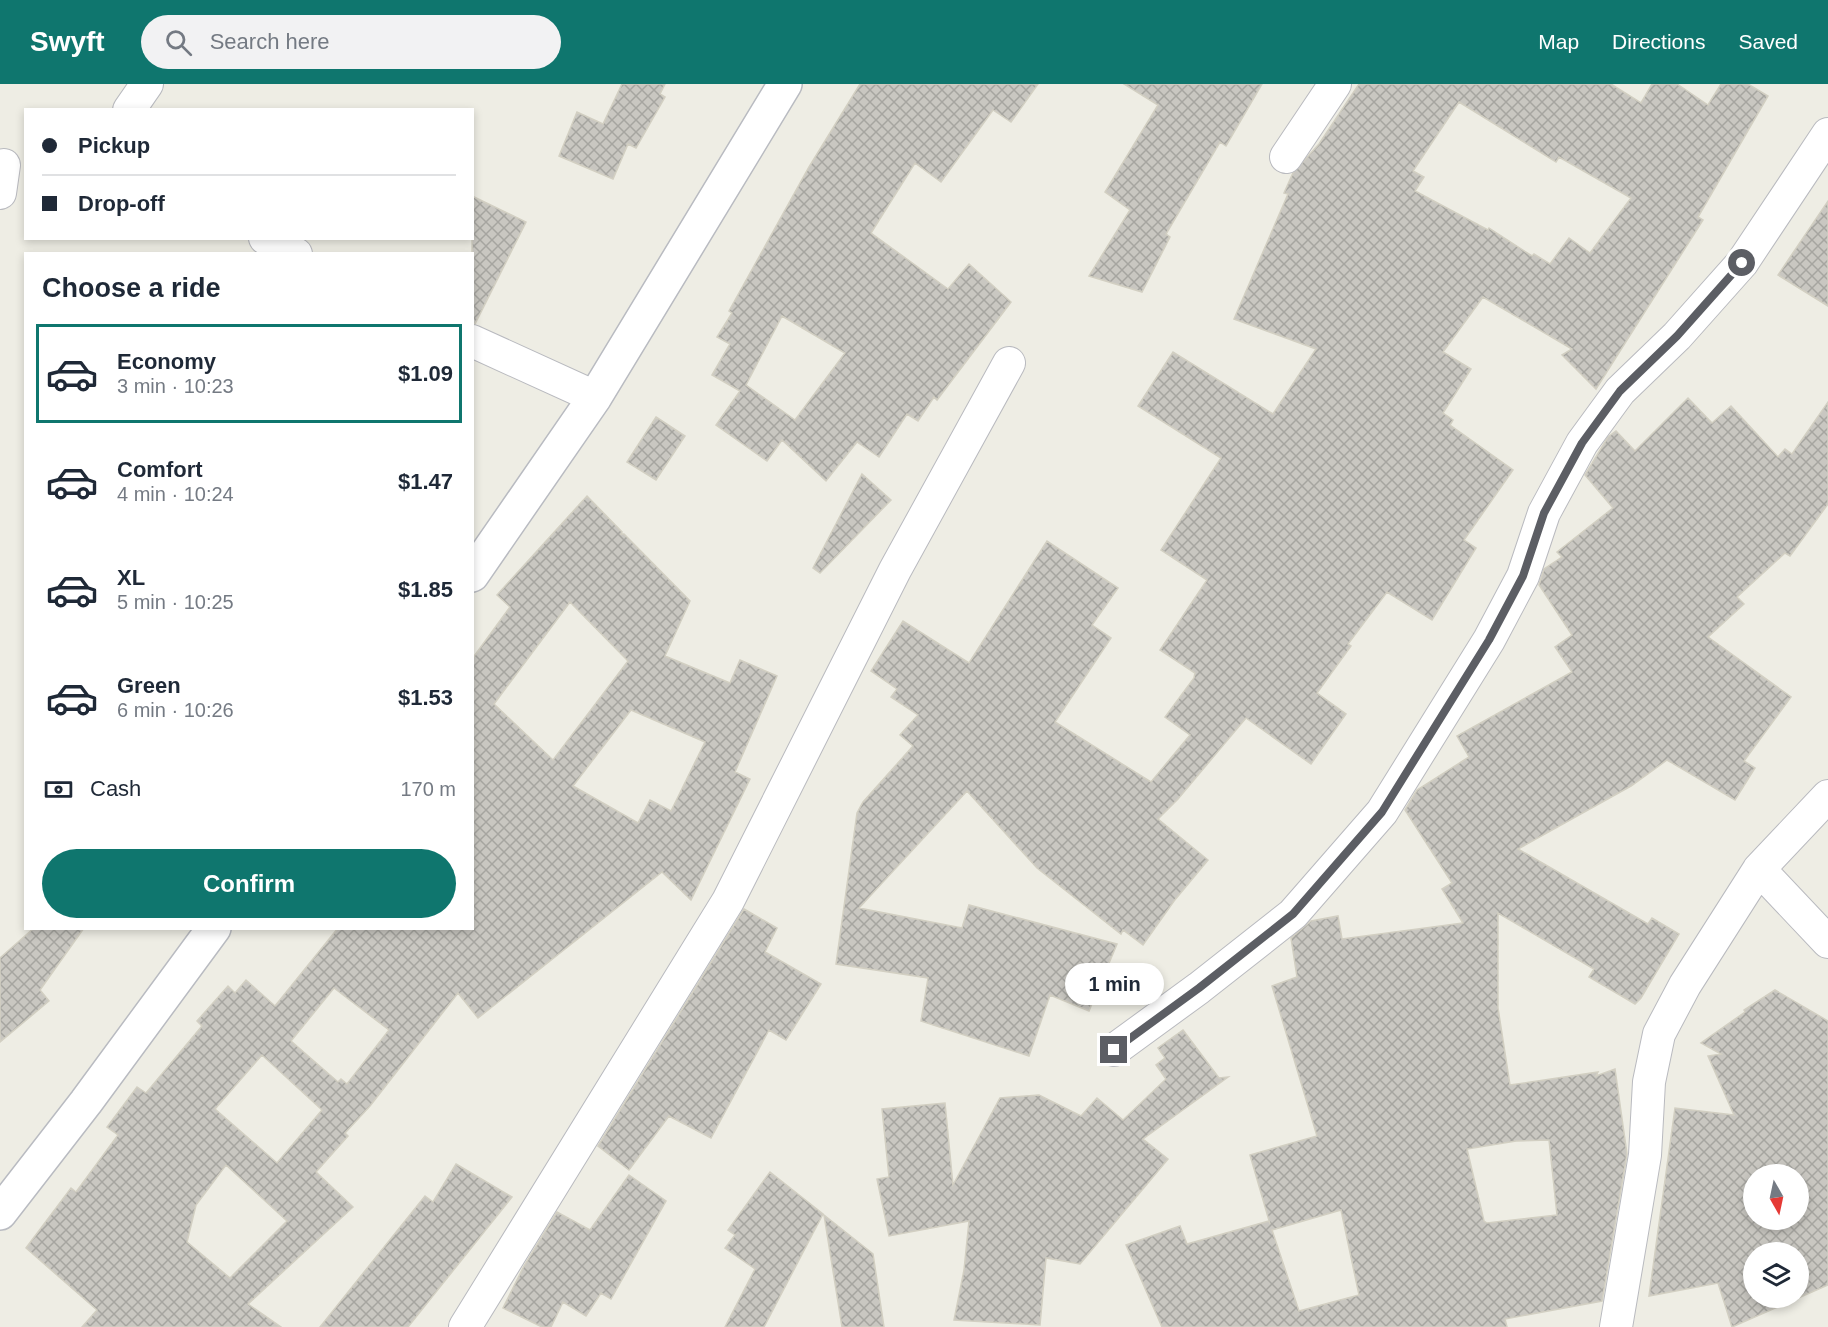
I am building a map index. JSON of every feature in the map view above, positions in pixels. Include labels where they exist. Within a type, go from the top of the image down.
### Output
[{"type":"main road","points":[[474,572],[595,397],[785,84]]},
{"type":"main road","points":[[0,1213],[86,1102],[213,930]]},
{"type":"street","points":[[130,108],[147,84]]},
{"type":"street","points":[[1286,157],[1335,84]]},
{"type":"street","points":[[1114,1050],[1199,988],[1293,914],[1382,812],[1489,640],[1523,576],[1544,513],[1582,443],[1620,391],[1677,336],[1742,263],[1828,134]]},
{"type":"street","points":[[270,240],[292,252]]},
{"type":"street","points":[[474,341],[595,397]]},
{"type":"street","points":[[465,1327],[728,901],[895,570],[1009,363]]},
{"type":"street","points":[[1616,1327],[1645,1155],[1649,1082],[1659,1034],[1685,985],[1759,869],[1828,796]]},
{"type":"street","points":[[1759,869],[1828,942]]},
{"type":"building","points":[[622,84],[665,84],[660,94],[665,97],[636,148],[628,144],[613,179],[559,156],[577,112],[603,124]]},
{"type":"building","points":[[860,84],[1038,84],[1011,122],[993,110],[941,182],[915,163],[871,233],[948,289],[969,264],[1011,302],[937,400],[934,397],[918,421],[907,414],[879,457],[857,442],[826,481],[782,440],[767,461],[716,425],[740,391],[712,375],[730,344],[717,337],[732,313],[729,311],[809,167]],"holes":[[[782,316],[845,353],[795,420],[746,385]]]},
{"type":"building","points":[[1124,84],[1262,84],[1226,146],[1220,142],[1166,234],[1170,237],[1142,292],[1089,276],[1130,210],[1105,192],[1158,105]]},
{"type":"building","points":[[1359,84],[1611,84],[1641,103],[1652,84],[1677,84],[1708,105],[1721,84],[1748,84],[1768,96],[1698,217],[1703,220],[1596,389],[1562,355],[1572,349],[1483,297],[1443,352],[1471,369],[1443,413],[1453,420],[1450,425],[1513,470],[1464,540],[1476,548],[1432,620],[1387,592],[1348,644],[1351,646],[1317,693],[1346,714],[1311,764],[1246,718],[1178,799],[1158,819],[1208,860],[1174,901],[1143,945],[1123,930],[1121,934],[1037,868],[967,791],[859,908],[962,928],[969,905],[1117,944],[1089,1011],[1050,995],[1029,1056],[921,1021],[928,978],[836,964],[857,813],[863,802],[913,746],[900,735],[918,715],[891,697],[897,689],[871,671],[903,621],[969,663],[1047,541],[1118,588],[1092,625],[1111,638],[1055,722],[1151,782],[1190,735],[1165,717],[1194,678],[1195,673],[1160,650],[1207,580],[1161,550],[1221,458],[1138,406],[1173,352],[1273,414],[1316,349],[1234,319],[1288,194],[1284,193],[1293,173],[1319,144]],"holes":[[[1459,102],[1556,162],[1559,157],[1631,198],[1590,253],[1569,238],[1550,264],[1534,254],[1532,256],[1489,228],[1488,230],[1415,191],[1424,177],[1413,171]]]},
{"type":"building","points":[[474,197],[526,222],[475,324],[474,252],[472,252]]},
{"type":"building","points":[[1828,201],[1828,306],[1778,275]]},
{"type":"building","points":[[1688,398],[1712,423],[1731,406],[1778,457],[1785,449],[1792,454],[1828,402],[1828,504],[1790,556],[1785,553],[1737,597],[1744,604],[1708,637],[1791,697],[1744,761],[1755,768],[1735,800],[1667,760],[1631,786],[1518,849],[1648,924],[1652,918],[1679,934],[1641,998],[1635,1004],[1589,977],[1594,969],[1498,913],[1498,1008],[1510,1085],[1598,1072],[1596,1076],[1615,1069],[1627,1154],[1602,1301],[1505,1319],[1507,1327],[1162,1327],[1126,1245],[1180,1226],[1187,1244],[1269,1221],[1270,1224],[1250,1155],[1317,1136],[1272,986],[1297,977],[1291,938],[1311,921],[1338,916],[1342,939],[1463,923],[1442,889],[1452,883],[1405,810],[1417,790],[1469,757],[1457,736],[1572,672],[1555,647],[1572,635],[1539,585],[1544,569],[1562,557],[1557,552],[1613,508],[1585,475],[1608,437],[1616,431],[1635,451]],"holes":[[[1549,1140],[1557,1215],[1487,1223],[1484,1221],[1467,1149],[1516,1141]],[[1341,1210],[1359,1295],[1299,1311],[1272,1230]]]},
{"type":"building","points":[[656,417],[685,436],[656,480],[627,462]]},
{"type":"building","points":[[862,474],[891,500],[820,573],[813,568]]},
{"type":"building","points":[[587,496],[622,532],[621,534],[624,534],[690,601],[665,656],[730,683],[740,660],[777,676],[735,772],[750,779],[691,900],[662,872],[478,1018],[458,993],[370,1106],[345,1133],[348,1136],[316,1172],[353,1207],[248,1304],[281,1327],[82,1327],[97,1310],[26,1248],[71,1188],[76,1192],[118,1135],[107,1127],[137,1087],[146,1093],[202,1026],[197,1021],[228,986],[235,993],[246,980],[275,1006],[336,930],[474,930],[474,656],[510,607],[497,595]],"holes":[[[570,602],[628,661],[553,760],[494,704]],[[631,710],[705,742],[671,811],[650,800],[638,823],[573,786]],[[334,988],[389,1030],[347,1084],[341,1079],[338,1082],[291,1041]],[[262,1055],[322,1110],[277,1163],[215,1109]],[[226,1165],[287,1221],[230,1278],[187,1242],[196,1205]]]},
{"type":"building","points":[[744,909],[777,928],[765,952],[821,984],[786,1040],[769,1030],[711,1138],[669,1116],[629,1170],[598,1146]]},
{"type":"building","points":[[32,930],[83,930],[40,990],[49,1001],[0,1042],[0,958]]},
{"type":"building","points":[[1775,990],[1828,1021],[1828,1285],[1809,1293],[1809,1242],[1743,1242],[1743,1308],[1775,1308],[1732,1327],[1718,1283],[1649,1296],[1675,1108],[1734,1115],[1708,1056],[1721,1054],[1701,1043],[1745,1012],[1744,1010]]},
{"type":"building","points":[[1183,1030],[1219,1078],[1228,1077],[1143,1139],[1168,1159],[1080,1264],[1046,1258],[1040,1325],[954,1320],[964,1270],[969,1221],[889,1236],[877,1179],[889,1177],[882,1109],[945,1103],[953,1185],[1000,1098],[1039,1095],[1081,1116],[1097,1098],[1123,1120],[1166,1079],[1156,1065],[1165,1058],[1158,1048]]},
{"type":"building","points":[[456,1164],[512,1197],[408,1327],[320,1327],[425,1196],[433,1202]]},
{"type":"building","points":[[770,1172],[823,1214],[764,1327],[725,1327],[755,1269],[725,1248],[735,1235],[728,1230]]},
{"type":"building","points":[[629,1175],[666,1201],[611,1299],[601,1293],[586,1316],[563,1302],[551,1327],[542,1327],[503,1308],[524,1266],[557,1212],[590,1230]]},
{"type":"building","points":[[824,1215],[873,1254],[884,1327],[842,1327]]},
{"type":"route","points":[[1114,1050],[1199,988],[1293,914],[1382,812],[1489,640],[1523,576],[1544,513],[1582,443],[1620,391],[1677,336],[1742,263]]}]
